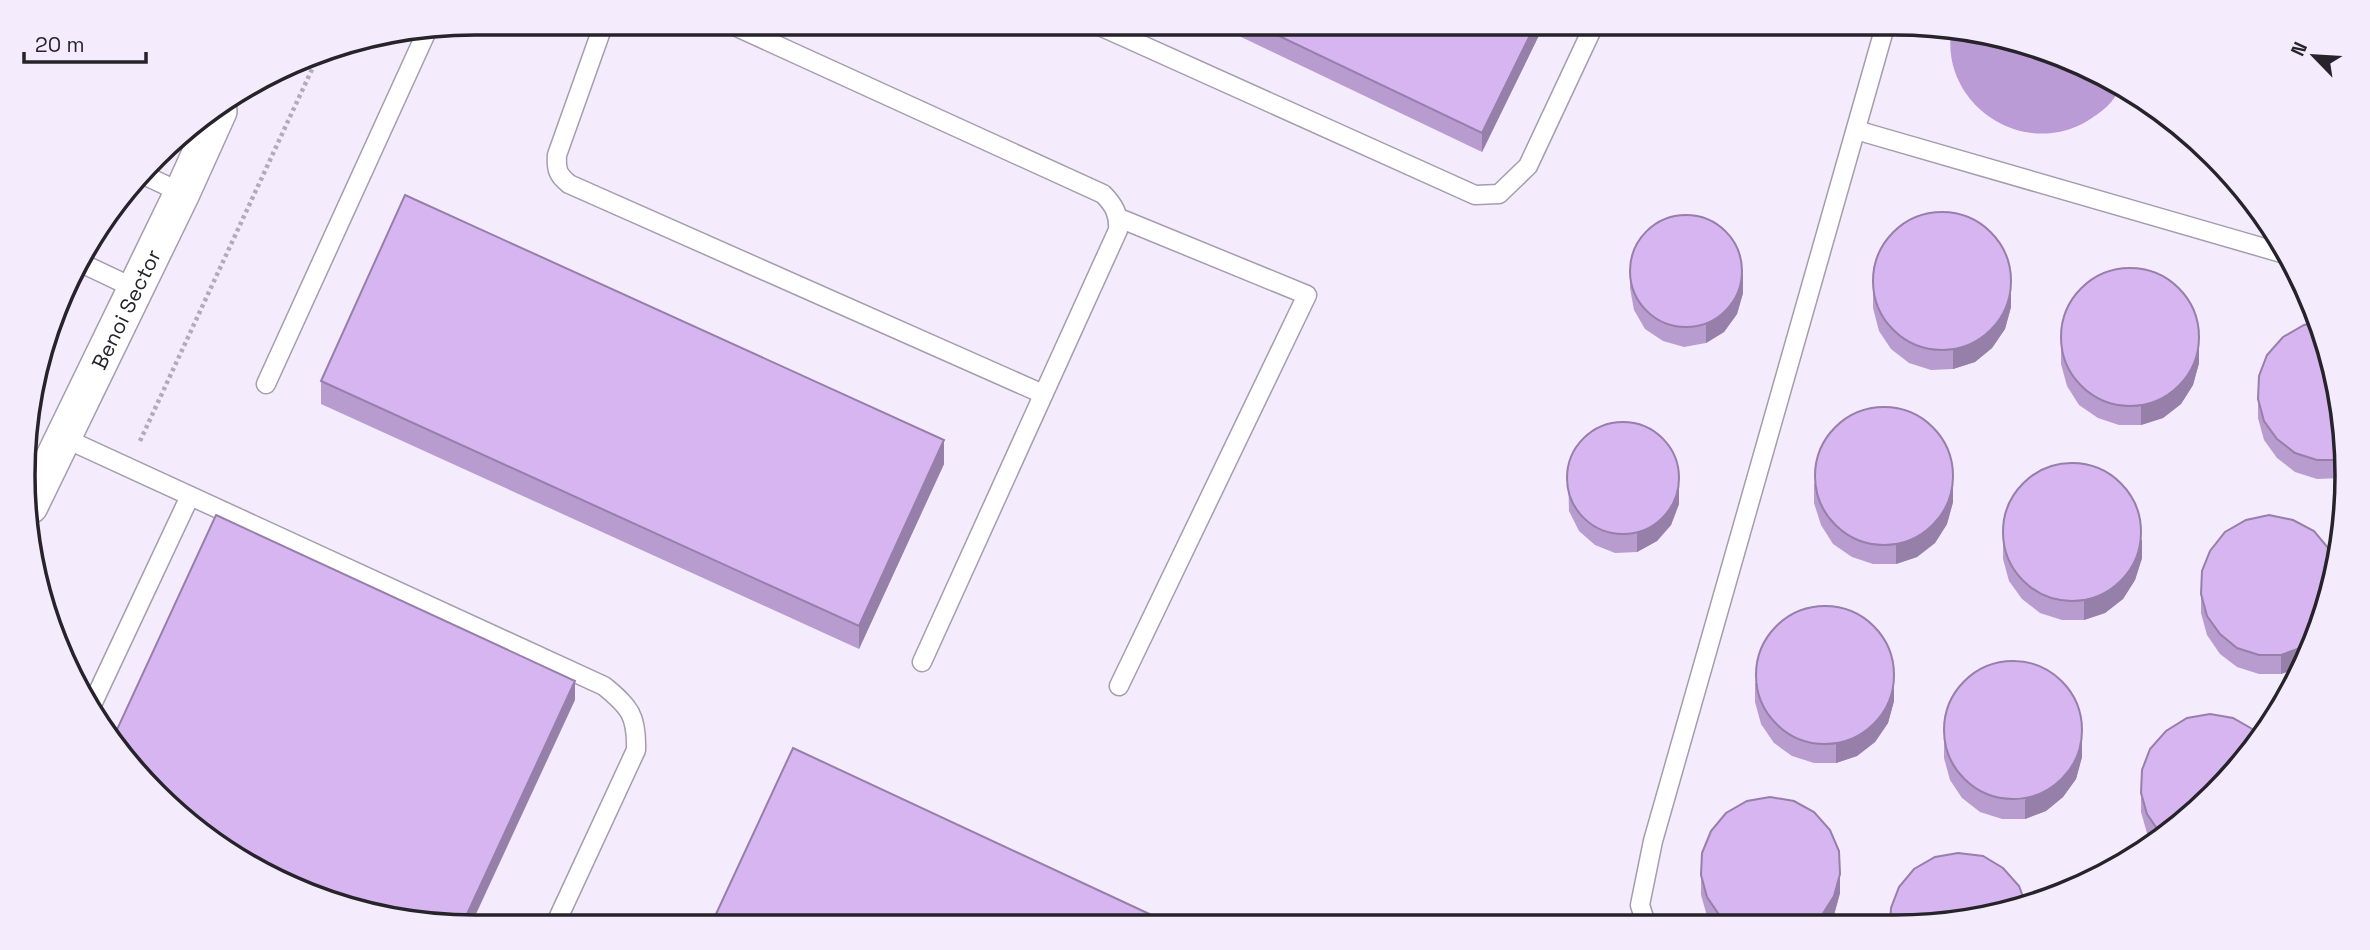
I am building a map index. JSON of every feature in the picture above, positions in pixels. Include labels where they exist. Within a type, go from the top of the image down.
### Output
[{"type":"street","name":"Benoi Sector","points":[[36,494],[134,288],[183,193],[215,120]]},
{"type":"lane","points":[[599,35],[557,155],[556,168],[569,184],[1043,394]]},
{"type":"lane","points":[[754,35],[1103,194],[1113,204],[1119,218],[1118,230],[922,662]]},
{"type":"lane","points":[[1120,35],[1475,195],[1499,194],[1528,166],[1589,35]]},
{"type":"lane","points":[[1643,915],[1640,905],[1653,842],[1883,35]]},
{"type":"lane","points":[[266,384],[424,38]]},
{"type":"lane","points":[[1856,130],[2273,251]]},
{"type":"lane","points":[[151,178],[183,193]]},
{"type":"lane","points":[[1118,687],[1307,295],[1119,218]]},
{"type":"lane","points":[[88,266],[134,288]]},
{"type":"lane","points":[[62,437],[604,686],[625,703],[637,726],[636,750],[560,915]]},
{"type":"lane","points":[[95,697],[190,496]]},
{"type":"path","points":[[127,467],[314,66]]},
{"type":"shaded area","points":[[1951,39],[1981,43],[2063,68],[2116,95],[2093,118],[2058,132],[2033,133],[2010,128],[1989,117],[1972,101],[1959,81],[1951,58]]},
{"type":"building","points":[[1277,35],[1530,35],[1482,133]]},
{"type":"building","points":[[405,195],[944,440],[859,626],[321,381]]},
{"type":"building","points":[[1942,212],[1969,217],[1991,232],[2006,254],[2011,281],[2006,308],[1991,330],[1969,345],[1942,350],[1915,345],[1893,330],[1878,308],[1873,281],[1878,254],[1893,232],[1915,217]]},
{"type":"building","points":[[1686,215],[1707,220],[1725,232],[1737,250],[1742,271],[1737,292],[1725,310],[1707,322],[1686,327],[1665,322],[1647,310],[1635,292],[1630,271],[1635,250],[1647,232],[1665,220]]},
{"type":"building","points":[[2130,268],[2156,273],[2179,288],[2194,311],[2199,337],[2194,363],[2179,386],[2156,401],[2130,406],[2104,401],[2081,386],[2066,363],[2061,337],[2066,311],[2081,288],[2104,273]]},
{"type":"building","points":[[2308,324],[2312,334],[2327,389],[2334,460],[2317,460],[2295,453],[2277,439],[2264,421],[2258,399],[2259,376],[2267,355],[2283,337]]},
{"type":"building","points":[[1884,407],[1910,412],[1933,427],[1948,450],[1953,476],[1948,502],[1933,525],[1910,540],[1884,545],[1858,540],[1835,525],[1820,502],[1815,476],[1820,450],[1835,427],[1858,412]]},
{"type":"building","points":[[1623,422],[1644,427],[1662,439],[1674,457],[1679,478],[1674,499],[1662,517],[1644,529],[1623,534],[1602,529],[1584,517],[1572,499],[1567,478],[1572,457],[1584,439],[1602,427]]},
{"type":"building","points":[[2072,463],[2098,468],[2121,483],[2136,506],[2141,532],[2136,558],[2121,581],[2098,596],[2072,601],[2046,596],[2023,581],[2008,558],[2003,532],[2008,506],[2023,483],[2046,468]]},
{"type":"building","points":[[216,515],[575,681],[467,915],[389,907],[334,892],[280,870],[231,841],[185,806],[144,765],[117,730]]},
{"type":"building","points":[[2269,515],[2293,520],[2314,531],[2329,549],[2320,589],[2300,648],[2281,655],[2259,655],[2237,648],[2220,634],[2207,616],[2201,594],[2202,571],[2210,551],[2225,532],[2246,520]]},
{"type":"building","points":[[1825,606],[1852,611],[1874,626],[1889,648],[1894,675],[1889,702],[1874,724],[1852,739],[1825,744],[1798,739],[1776,724],[1761,702],[1756,675],[1761,648],[1776,626],[1798,611]]},
{"type":"building","points":[[2013,661],[2040,666],[2062,681],[2077,703],[2082,730],[2077,757],[2062,779],[2040,794],[2013,799],[1986,794],[1964,779],[1949,757],[1944,730],[1949,703],[1964,681],[1986,666]]},
{"type":"building","points":[[2210,714],[2233,718],[2253,730],[2206,786],[2157,828],[2147,814],[2141,793],[2142,770],[2150,749],[2166,731],[2187,718]]},
{"type":"building","points":[[793,748],[1152,915],[716,915]]},
{"type":"building","points":[[1770,797],[1794,801],[1814,812],[1830,830],[1839,851],[1840,874],[1834,896],[1822,915],[1719,915],[1707,897],[1701,875],[1702,853],[1711,831],[1726,813],[1747,801]]},
{"type":"building","points":[[1958,853],[1983,856],[2003,868],[2019,886],[2023,896],[1981,907],[1891,915],[1899,887],[1914,869],[1935,857]]}]
